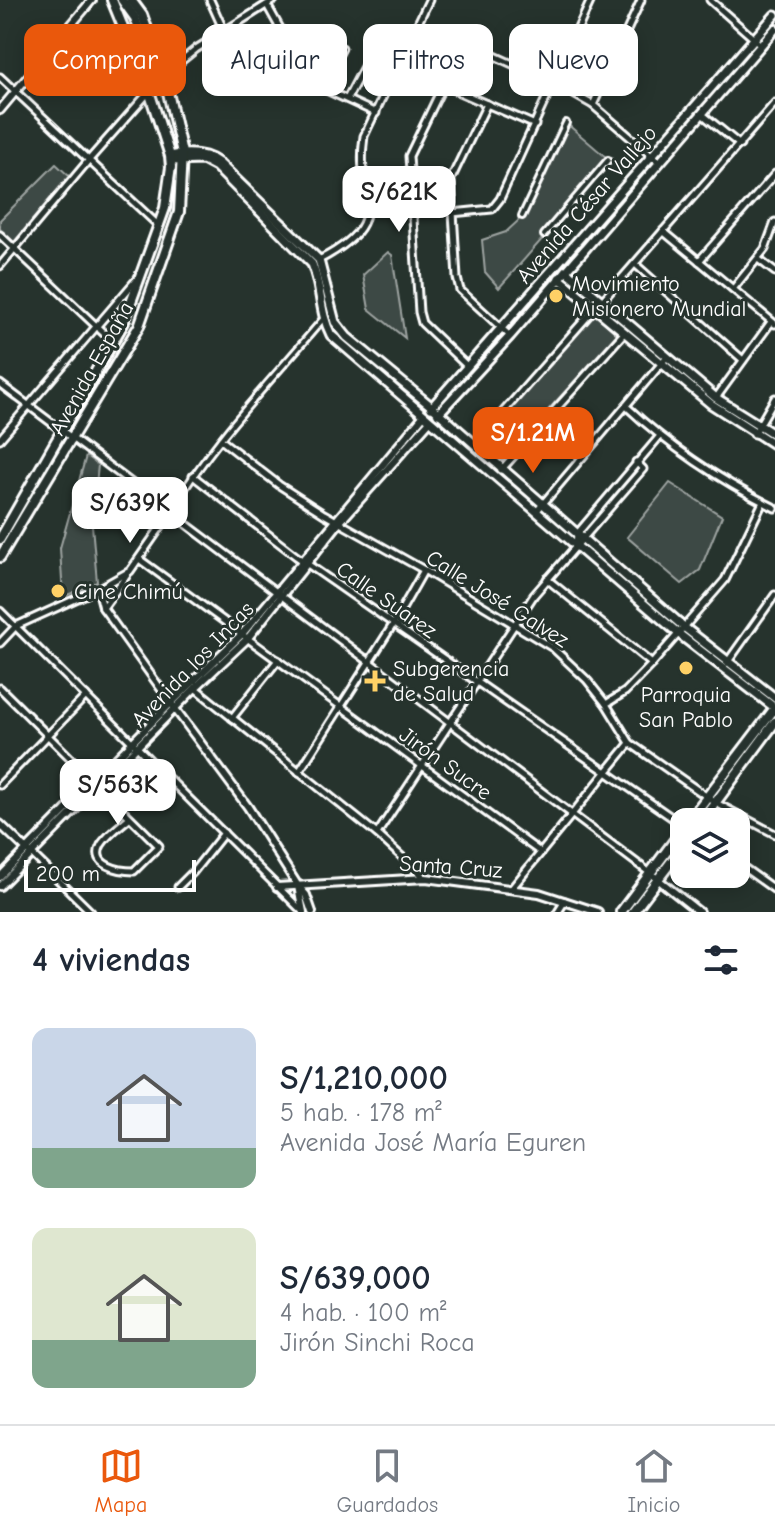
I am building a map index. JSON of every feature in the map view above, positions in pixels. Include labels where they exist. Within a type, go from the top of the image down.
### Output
[{"type":"main road","name":"Avenida España","points":[[112,0],[122,24]]},
{"type":"main road","points":[[122,0],[137,24]]},
{"type":"main road","name":"Avenida España","points":[[134,0],[145,24]]},
{"type":"main road","name":"Avenida César Vallejo","points":[[427,418],[439,413],[510,336],[775,15]]},
{"type":"main road","name":"Avenida César Vallejo","points":[[427,418],[432,407],[551,271],[702,114],[775,29]]},
{"type":"main road","name":"Avenida España","points":[[0,539],[114,343],[159,226],[165,208],[171,158],[151,96]]},
{"type":"main road","name":"Avenida España","points":[[0,557],[139,326],[179,212],[182,156],[169,96]]},
{"type":"main road","points":[[171,158],[203,155],[219,163],[319,260],[329,305],[340,330],[580,536],[682,631]]},
{"type":"main road","points":[[182,156],[210,162],[307,257],[317,276],[323,319],[331,335],[576,546],[698,644],[722,669],[775,708],[712,808]]},
{"type":"main road","points":[[165,208],[176,207],[179,212]]},
{"type":"main road","points":[[566,271],[711,404],[756,430],[775,435]]},
{"type":"main road","points":[[559,278],[775,445]]},
{"type":"main road","points":[[698,644],[728,661],[775,698]]},
{"type":"main road","points":[[698,808],[775,722]]},
{"type":"main road","points":[[633,912],[670,850]]},
{"type":"main road","points":[[621,912],[670,859]]},
{"type":"street","points":[[0,110],[92,0]]},
{"type":"street","points":[[210,0],[221,24]]},
{"type":"street","points":[[236,24],[274,0]]},
{"type":"street","points":[[319,260],[360,234],[366,215],[364,136],[429,0]]},
{"type":"street","points":[[580,24],[591,0]]},
{"type":"street","points":[[593,105],[641,0]]},
{"type":"street","points":[[710,0],[761,45]]},
{"type":"street","points":[[267,5],[278,24]]},
{"type":"street","points":[[347,99],[363,69]]},
{"type":"street","points":[[0,77],[159,226]]},
{"type":"street","points":[[0,266],[145,96]]},
{"type":"street","points":[[340,96],[376,113]]},
{"type":"street","points":[[438,96],[409,156],[419,312],[422,323],[468,367]]},
{"type":"street","points":[[468,96],[535,125]]},
{"type":"street","points":[[452,213],[492,209],[500,199],[548,96]]},
{"type":"street","points":[[577,96],[593,105],[656,159]]},
{"type":"street","points":[[602,301],[775,103]]},
{"type":"street","points":[[487,104],[451,179],[452,213],[460,290],[510,336]]},
{"type":"street","points":[[702,114],[740,145]]},
{"type":"street","points":[[522,216],[566,123]]},
{"type":"street","points":[[544,235],[608,160]]},
{"type":"street","points":[[699,261],[775,174]]},
{"type":"street","points":[[366,183],[410,179]]},
{"type":"street","points":[[733,289],[769,243],[775,222]]},
{"type":"street","points":[[663,231],[773,323],[716,398]]},
{"type":"street","points":[[0,235],[114,343]]},
{"type":"street","points":[[758,259],[775,272]]},
{"type":"street","points":[[558,264],[566,271]]},
{"type":"street","points":[[635,264],[743,360]]},
{"type":"street","points":[[551,271],[559,278]]},
{"type":"street","points":[[0,439],[142,272]]},
{"type":"street","points":[[475,444],[595,308]]},
{"type":"street","points":[[103,608],[193,476],[323,319]]},
{"type":"street","points":[[495,477],[625,332]]},
{"type":"street","points":[[536,512],[665,360]]},
{"type":"street","points":[[0,384],[699,912]]},
{"type":"street","points":[[756,430],[775,398]]},
{"type":"street","points":[[626,406],[659,437],[775,508]]},
{"type":"street","name":"Avenida los Incas","points":[[173,706],[195,688],[245,636],[337,522],[427,418]]},
{"type":"street","points":[[377,834],[547,579],[576,546],[580,536],[643,469],[636,462],[659,437]]},
{"type":"street","name":"Calle José Galvez","points":[[221,440],[279,485],[516,625],[569,662],[606,704],[630,743],[716,803],[775,834]]},
{"type":"street","name":"Calle Suarez","points":[[193,476],[305,562],[670,815]]},
{"type":"street","points":[[606,704],[625,692],[652,664],[725,580],[763,502]]},
{"type":"street","name":"Jirón Sucre","points":[[139,559],[540,852]]},
{"type":"street","points":[[299,772],[424,570]]},
{"type":"street","points":[[0,643],[16,626],[130,571]]},
{"type":"street","points":[[547,579],[652,664]]},
{"type":"street","points":[[98,589],[103,608],[248,807],[306,895],[312,912]]},
{"type":"street","points":[[722,669],[775,595]]},
{"type":"street","points":[[0,611],[303,912]]},
{"type":"street","name":"Avenida los Incas","points":[[0,886],[29,852],[245,636]]},
{"type":"street","points":[[232,718],[278,660]]},
{"type":"street","points":[[0,688],[159,846],[134,871],[119,871],[105,865],[100,854],[101,845],[129,818]]},
{"type":"street","points":[[195,688],[377,834],[426,878]]},
{"type":"street","points":[[0,785],[86,696]]},
{"type":"street","points":[[512,888],[630,743]]},
{"type":"street","points":[[0,824],[91,912]]},
{"type":"street","points":[[178,887],[224,833]]},
{"type":"street","name":"Avenida los Incas","points":[[0,877],[29,852]]},
{"type":"street","points":[[750,872],[775,890]]},
{"type":"street","name":"Santa Cruz","points":[[277,887],[426,878],[512,888],[598,912]]},
{"type":"street","points":[[298,886],[303,912]]},
{"type":"street","points":[[558,912],[565,901]]},
{"type":"shaded area","points":[[566,123],[607,158],[541,233],[544,237],[499,288],[485,272],[482,240],[506,232],[518,221]]},
{"type":"shaded area","points":[[56,164],[69,176],[14,242],[0,229],[0,220]]},
{"type":"shaded area","points":[[388,252],[392,255],[405,338],[369,309],[363,275]]},
{"type":"shaded area","points":[[595,314],[617,334],[501,462],[479,442]]},
{"type":"shaded area","points":[[86,456],[98,465],[92,525],[97,582],[63,597],[60,548]]},
{"type":"shaded area","points":[[670,483],[722,516],[700,570],[682,584],[627,537]]},
{"type":"place","name":"Movimiento Misionero Mundial","points":[[556,296]]},
{"type":"place","name":"Cine Chimú","points":[[58,591]]},
{"type":"place","name":"Parroquia San Pablo","points":[[686,668]]},
{"type":"place","name":"Subgerencia de Salud","points":[[375,681]]}]
